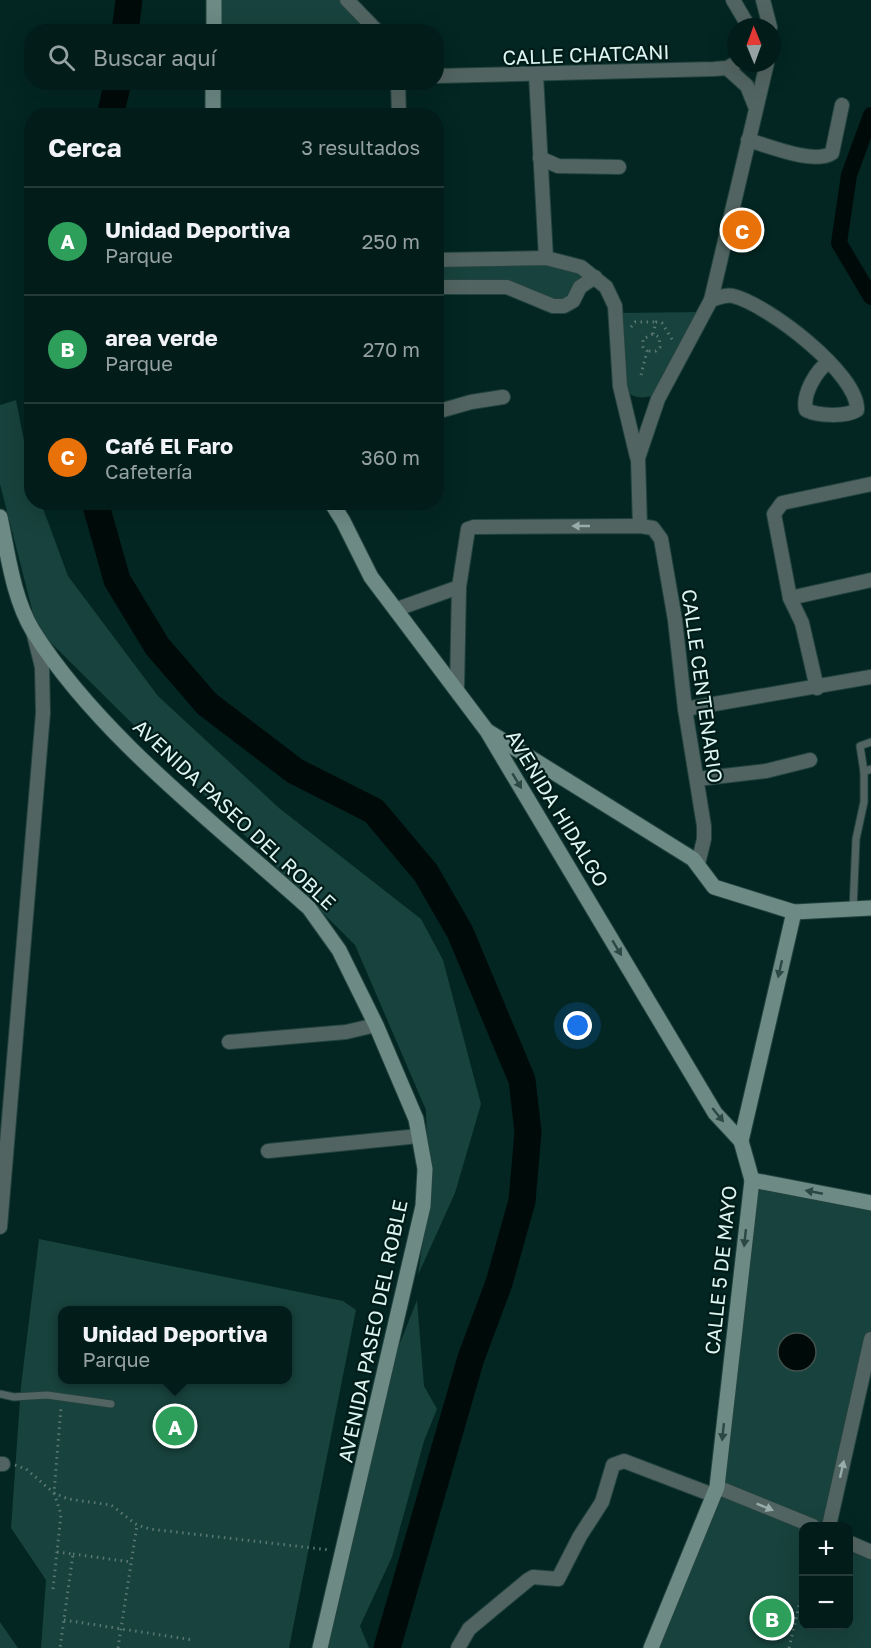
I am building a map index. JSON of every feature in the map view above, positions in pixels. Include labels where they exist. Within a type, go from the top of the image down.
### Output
[{"type":"street","points":[[214,0],[214,24]]},
{"type":"street","points":[[347,0],[370,24]]},
{"type":"street","points":[[733,0],[744,18]]},
{"type":"street","points":[[763,0],[768,18]]},
{"type":"street","name":"CALLE CHATCANI","points":[[444,76],[536,75],[727,65]]},
{"type":"street","points":[[736,72],[747,86],[755,106]]},
{"type":"street","points":[[638,458],[658,399],[711,300],[764,72]]},
{"type":"street","points":[[536,75],[546,258]]},
{"type":"street","points":[[213,90],[213,108]]},
{"type":"street","points":[[398,90],[399,108]]},
{"type":"street","points":[[748,140],[812,158],[825,157],[832,153],[842,105]]},
{"type":"street","points":[[540,158],[558,165],[619,167]]},
{"type":"street","points":[[444,260],[546,258],[581,267],[606,287],[615,306],[620,386],[638,458],[640,526],[474,527],[468,529],[459,586],[457,688]]},
{"type":"street","points":[[444,287],[507,287],[522,291],[553,306],[564,306],[573,301],[580,287],[594,277]]},
{"type":"street","points":[[711,300],[730,295],[747,300],[802,335],[829,362],[857,399],[857,410],[851,414],[812,413],[806,410],[804,403],[816,373],[829,362]]},
{"type":"street","points":[[444,410],[503,397]]},
{"type":"street","points":[[817,688],[802,623],[790,598],[774,514],[782,503],[871,484]]},
{"type":"street","name":"AVENIDA HIDALGO","points":[[336,510],[371,577],[457,688],[487,731],[715,1113],[741,1141]]},
{"type":"street","name":"AVENIDA PASEO DEL ROBLE","points":[[0,517],[16,586],[32,629],[97,713],[152,768],[309,908],[327,930],[376,1025],[416,1119],[425,1169],[423,1206],[320,1648]]},
{"type":"street","name":"CALLE CENTENARIO","points":[[640,526],[653,528],[661,539],[675,620],[704,839],[698,864]]},
{"type":"street","points":[[790,598],[871,580]]},
{"type":"street","points":[[397,609],[459,586]]},
{"type":"street","points":[[0,1227],[43,712],[42,667],[32,629]]},
{"type":"street","points":[[685,709],[871,677]]},
{"type":"street","points":[[487,731],[698,864],[714,887],[794,912],[871,908]]},
{"type":"street","points":[[697,779],[766,771],[810,760]]},
{"type":"street","name":"CALLE 5 DE MAYO","points":[[651,1648],[715,1491],[752,1180],[741,1141],[794,912]]},
{"type":"street","points":[[230,1042],[346,1032],[376,1025]]},
{"type":"street","points":[[268,1151],[419,1136]]},
{"type":"street","points":[[752,1180],[871,1203]]},
{"type":"street","points":[[830,1522],[867,1378],[871,1339]]},
{"type":"street","points":[[458,1648],[469,1629],[528,1580],[533,1578],[558,1579],[579,1536],[602,1502],[613,1465],[618,1462],[624,1461],[715,1491],[799,1522]]},
{"type":"street","points":[[853,1544],[871,1552]]},
{"type":"lane","points":[[853,910],[856,839],[867,801],[867,770],[860,746],[871,742]]},
{"type":"lane","points":[[0,1394],[14,1397],[62,1396],[111,1404]]},
{"type":"path","points":[[631,327],[635,322],[641,321],[662,323],[673,337]]},
{"type":"path","points":[[641,375],[647,351],[644,348],[643,339],[653,334],[656,322]]},
{"type":"path","points":[[647,351],[656,351],[660,347],[658,337],[653,334]]},
{"type":"path","points":[[53,1589],[61,1514],[54,1493],[62,1396]]},
{"type":"path","points":[[2,1464],[26,1469],[54,1493],[68,1499],[111,1505],[137,1525],[343,1552]]},
{"type":"path","points":[[118,1648],[137,1525]]},
{"type":"path","points":[[57,1552],[131,1562]]},
{"type":"path","points":[[60,1648],[73,1554]]},
{"type":"path","points":[[789,1648],[799,1606]]},
{"type":"path","points":[[64,1620],[193,1640]]},
{"type":"shaded area","points":[[214,0],[347,0],[370,24],[214,24]]},
{"type":"shaded area","points":[[546,258],[595,277],[564,306],[522,291],[444,287],[444,260]]},
{"type":"shaded area","points":[[703,312],[662,392],[640,397],[630,394],[620,386],[616,313]]},
{"type":"shaded area","points":[[16,400],[24,441],[24,510],[44,510],[68,576],[158,696],[279,808],[421,919],[443,960],[481,1104],[455,1193],[418,1275],[428,1206],[426,1110],[355,945],[37,629],[0,484],[0,405]]},
{"type":"shaded area","points":[[752,1180],[871,1203],[871,1339],[830,1522],[799,1522],[799,1630],[853,1630],[853,1547],[871,1554],[871,1648],[651,1648],[717,1487]]},
{"type":"shaded area","points":[[39,1239],[343,1301],[356,1310],[289,1648],[41,1648],[46,1580],[11,1528],[21,1386]]},
{"type":"shaded area","points":[[417,1300],[424,1386],[437,1409],[424,1441],[392,1557],[360,1626],[369,1648],[327,1648],[389,1371]]},
{"type":"shaded area","points":[[797,1333],[811,1338],[816,1352],[811,1366],[797,1371],[783,1366],[778,1352],[783,1338]]},
{"type":"shaded area","points":[[0,1622],[18,1648],[0,1648]]},
{"type":"waterway","points":[[126,24],[129,0]]},
{"type":"waterway","points":[[112,108],[116,90]]},
{"type":"waterway","points":[[871,115],[849,175],[839,243],[871,297]]},
{"type":"waterway","points":[[97,510],[117,580],[157,646],[207,704],[295,771],[374,811],[426,873],[460,932],[522,1080],[528,1132],[522,1201],[499,1283],[471,1358],[387,1648]]},
{"type":"place","name":"Café El Faro","points":[[742,230]]},
{"type":"place","name":"Unidad Deportiva","points":[[175,1426]]},
{"type":"place","name":"area verde","points":[[772,1618]]}]
